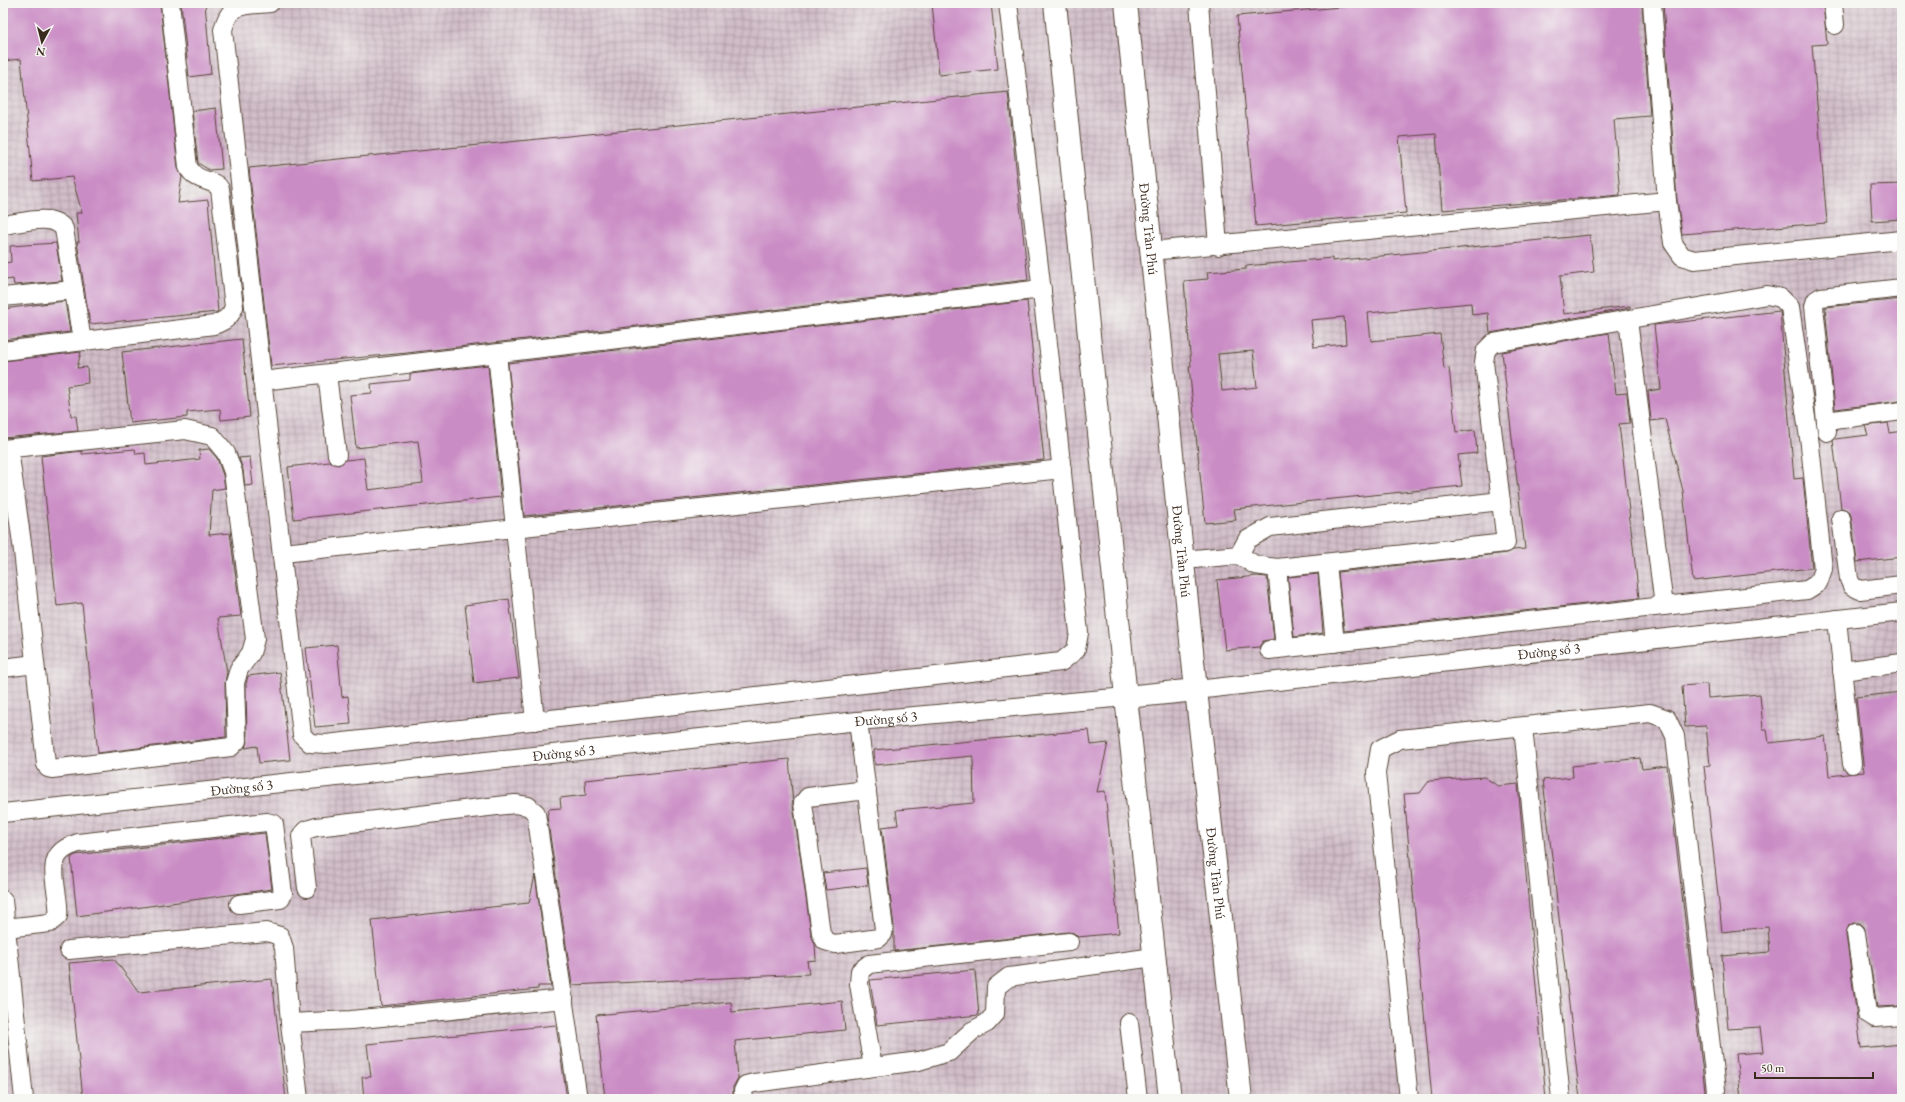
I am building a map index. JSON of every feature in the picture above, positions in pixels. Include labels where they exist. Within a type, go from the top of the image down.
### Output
[{"type":"main road","points":[[1055,3],[1126,697],[1170,1099]]},
{"type":"main road","name":"Đường Trần Phú","points":[[1126,3],[1196,690],[1241,1099]]},
{"type":"main road","points":[[1126,697],[1196,690]]},
{"type":"street","points":[[3,350],[214,325],[225,320],[231,315],[234,307],[220,189],[217,184],[202,180],[192,175],[188,167],[170,3]]},
{"type":"street","points":[[270,3],[237,6],[227,15],[223,30],[283,554],[302,735],[310,743],[326,744],[1061,662],[1076,650],[1079,633],[1062,469],[1008,3]]},
{"type":"street","points":[[1199,3],[1218,246]]},
{"type":"street","points":[[1652,3],[1668,201],[1674,244],[1682,256],[1694,260],[1902,240]]},
{"type":"street","points":[[1833,3],[1835,25]]},
{"type":"street","points":[[1151,251],[1218,246],[1668,201]]},
{"type":"street","points":[[3,225],[50,219],[60,223],[64,230],[82,341]]},
{"type":"street","points":[[1902,288],[1821,297],[1816,300],[1814,306],[1826,427],[1902,411]]},
{"type":"street","points":[[262,381],[1042,289]]},
{"type":"street","points":[[3,297],[74,290]]},
{"type":"street","points":[[1183,560],[1239,555],[1255,565],[1277,568],[1506,543],[1484,362],[1486,350],[1493,343],[1767,296],[1781,298],[1790,307],[1810,445],[1823,568],[1818,583],[1807,590],[1277,649],[1277,568]]},
{"type":"street","points":[[1628,320],[1664,606]]},
{"type":"street","points":[[498,354],[514,528],[535,721]]},
{"type":"street","points":[[327,374],[337,456]]},
{"type":"street","points":[[185,430],[212,436],[226,454],[233,472],[255,639],[251,653],[239,669],[235,683],[237,741],[231,747],[60,768],[48,768],[46,764],[35,664],[6,449],[185,430]]},
{"type":"street","points":[[283,554],[1062,469]]},
{"type":"street","points":[[1239,555],[1247,540],[1270,527],[1501,501]]},
{"type":"street","points":[[1841,518],[1849,579],[1852,586],[1860,590],[1902,585]]},
{"type":"street","points":[[1327,563],[1335,643]]},
{"type":"street","name":"Đường số 3","points":[[1196,690],[1836,618],[1902,612]]},
{"type":"street","points":[[1836,618],[1852,764]]},
{"type":"street","points":[[1842,670],[1902,663]]},
{"type":"street","points":[[3,668],[35,664]]},
{"type":"street","name":"Đường số 3","points":[[3,813],[858,721],[1126,697]]},
{"type":"street","points":[[1409,1099],[1376,773],[1380,750],[1400,739],[1650,714],[1667,719],[1675,736],[1716,1090],[1714,1099]]},
{"type":"street","points":[[858,721],[884,929],[883,934],[879,938],[835,944],[825,941],[821,933],[803,803],[808,796],[866,790]]},
{"type":"street","points":[[1523,726],[1561,1099]]},
{"type":"street","points":[[307,888],[301,836],[306,830],[316,827],[515,804],[528,806],[536,813],[578,1099]]},
{"type":"street","points":[[6,928],[50,922],[58,916],[59,909],[54,868],[60,852],[78,842],[267,822],[274,824],[283,894],[280,899],[240,904]]},
{"type":"street","points":[[3,900],[24,1099]]},
{"type":"street","points":[[69,950],[267,932],[280,936],[284,948],[290,1023],[299,1099]]},
{"type":"street","points":[[1856,933],[1867,1013],[1875,1018],[1902,1016]]},
{"type":"street","points":[[873,1067],[859,984],[860,971],[869,964],[1069,942]]},
{"type":"street","points":[[744,1099],[743,1091],[746,1085],[754,1083],[919,1061],[949,1052],[972,1031],[987,1023],[995,1014],[996,987],[1009,977],[1154,957]]},
{"type":"street","points":[[290,1023],[351,1020],[564,998]]},
{"type":"street","points":[[1129,1023],[1138,1099]]},
{"type":"shaded area","points":[[3,3],[1902,3],[1902,1099],[3,1099]]},
{"type":"building","points":[[21,3],[160,3],[178,168],[182,177],[178,203],[208,200],[218,312],[90,324],[77,242],[79,242],[76,213],[82,213],[72,177],[33,181],[21,59],[3,61],[3,5]]},
{"type":"building","points":[[181,3],[205,3],[211,74],[189,77]]},
{"type":"building","points":[[932,3],[991,3],[998,69],[939,75]]},
{"type":"building","points":[[1387,3],[1642,3],[1650,116],[1614,119],[1620,195],[1442,210],[1436,134],[1399,137],[1406,213],[1256,226],[1237,16]]},
{"type":"building","points":[[1663,3],[1823,3],[1827,44],[1812,45],[1827,223],[1682,234],[1677,200]]},
{"type":"building","points":[[1008,92],[1028,280],[407,353],[271,366],[249,168]]},
{"type":"building","points":[[216,108],[222,169],[209,170],[198,163],[192,111]]},
{"type":"building","points":[[1902,184],[1902,219],[1872,221],[1870,185]]},
{"type":"building","points":[[1590,235],[1594,272],[1560,276],[1564,314],[1630,306],[1630,308],[1490,333],[1488,313],[1472,315],[1471,303],[1368,313],[1371,341],[1440,334],[1444,369],[1449,368],[1456,432],[1475,430],[1477,453],[1458,455],[1462,486],[1234,509],[1236,520],[1205,523],[1189,366],[1191,366],[1184,281],[1208,279],[1207,272],[1246,269],[1246,266],[1332,258],[1332,261]],"holes":[[[1344,317],[1346,344],[1314,347],[1311,320]],[[1253,351],[1257,387],[1222,391],[1218,354]]]},
{"type":"building","points":[[56,243],[62,281],[14,285],[13,279],[6,280],[4,263],[11,262],[10,246]]},
{"type":"building","points":[[1902,299],[1902,401],[1835,409],[1825,307]]},
{"type":"building","points":[[65,301],[70,332],[3,340],[3,309]]},
{"type":"building","points":[[1027,301],[1044,460],[524,516],[508,363]]},
{"type":"building","points":[[1780,311],[1794,479],[1803,478],[1812,568],[1693,581],[1683,491],[1665,419],[1651,421],[1648,391],[1661,389],[1654,325]]},
{"type":"building","points":[[1609,333],[1616,394],[1627,393],[1630,423],[1619,424],[1639,598],[1344,631],[1338,572],[1507,553],[1513,550],[1525,549],[1502,352]]},
{"type":"building","points":[[242,339],[250,417],[221,420],[220,409],[187,412],[187,417],[130,423],[122,352]]},
{"type":"building","points":[[81,352],[77,368],[87,367],[88,383],[67,386],[71,416],[76,416],[78,431],[3,438],[3,361]]},
{"type":"building","points":[[488,365],[501,497],[294,519],[288,467],[329,462],[338,465],[346,460],[364,458],[368,490],[423,483],[418,441],[356,448],[350,395],[372,393],[371,384],[410,380],[410,374]]},
{"type":"building","points":[[1888,423],[1890,433],[1902,431],[1902,557],[1857,562],[1851,516],[1849,511],[1841,508],[1833,440],[1868,435],[1865,426]]},
{"type":"building","points":[[135,449],[136,454],[145,453],[146,465],[200,459],[199,450],[209,449],[217,458],[223,475],[225,488],[212,490],[209,535],[230,533],[241,616],[218,618],[227,672],[225,683],[226,737],[98,753],[82,603],[57,606],[41,456],[82,451],[82,454]]},
{"type":"building","points":[[250,457],[253,485],[245,486],[243,470],[239,458]]},
{"type":"building","points":[[1318,574],[1323,633],[1294,637],[1288,577]]},
{"type":"building","points":[[1257,576],[1267,577],[1274,639],[1263,641],[1259,647],[1225,650],[1217,580]]},
{"type":"building","points":[[509,599],[519,678],[474,683],[465,605]]},
{"type":"building","points":[[337,645],[342,697],[348,696],[351,724],[315,727],[306,648]]},
{"type":"building","points":[[280,672],[290,760],[259,763],[257,746],[245,748],[247,741],[246,684],[248,676]]},
{"type":"building","points":[[1707,684],[1708,698],[1760,694],[1763,729],[1767,729],[1769,743],[1825,736],[1829,776],[1864,772],[1856,697],[1902,692],[1902,1006],[1877,1007],[1864,927],[1860,923],[1854,923],[1849,925],[1846,934],[1861,1048],[1902,1044],[1902,1099],[1741,1099],[1736,1054],[1763,1052],[1760,1027],[1728,1029],[1722,956],[1770,952],[1768,927],[1722,932],[1704,766],[1710,765],[1706,726],[1685,727],[1682,686]]},
{"type":"building","points":[[1089,730],[1091,745],[1108,743],[1097,792],[1105,791],[1119,933],[1078,937],[1074,933],[1068,932],[894,951],[894,928],[882,827],[898,825],[896,810],[974,803],[973,756],[875,765],[874,750]]},
{"type":"building","points":[[1640,758],[1642,769],[1667,766],[1705,1091],[1704,1099],[1580,1099],[1543,780],[1573,777],[1572,766]]},
{"type":"building","points":[[789,759],[793,804],[811,934],[815,944],[816,960],[807,961],[809,974],[572,985],[547,816],[549,809],[561,808],[560,798],[586,795],[585,780]]},
{"type":"building","points":[[1484,777],[1498,786],[1518,784],[1546,1099],[1432,1099],[1404,794],[1420,793],[1429,781]]},
{"type":"building","points":[[265,833],[272,889],[77,916],[71,858],[75,855]]},
{"type":"building","points":[[866,868],[868,885],[826,890],[823,873]]},
{"type":"building","points":[[535,875],[551,986],[538,986],[538,989],[381,1006],[372,920],[529,903]]},
{"type":"building","points":[[114,959],[139,992],[272,979],[286,1099],[83,1099],[69,963]]},
{"type":"building","points":[[975,970],[979,1015],[877,1025],[870,980]]},
{"type":"building","points":[[842,1001],[845,1030],[735,1041],[738,1078],[733,1087],[733,1099],[605,1099],[596,1015],[731,1002],[732,1012]]},
{"type":"building","points":[[556,1025],[567,1099],[364,1099],[362,1077],[371,1077],[367,1044]]}]
